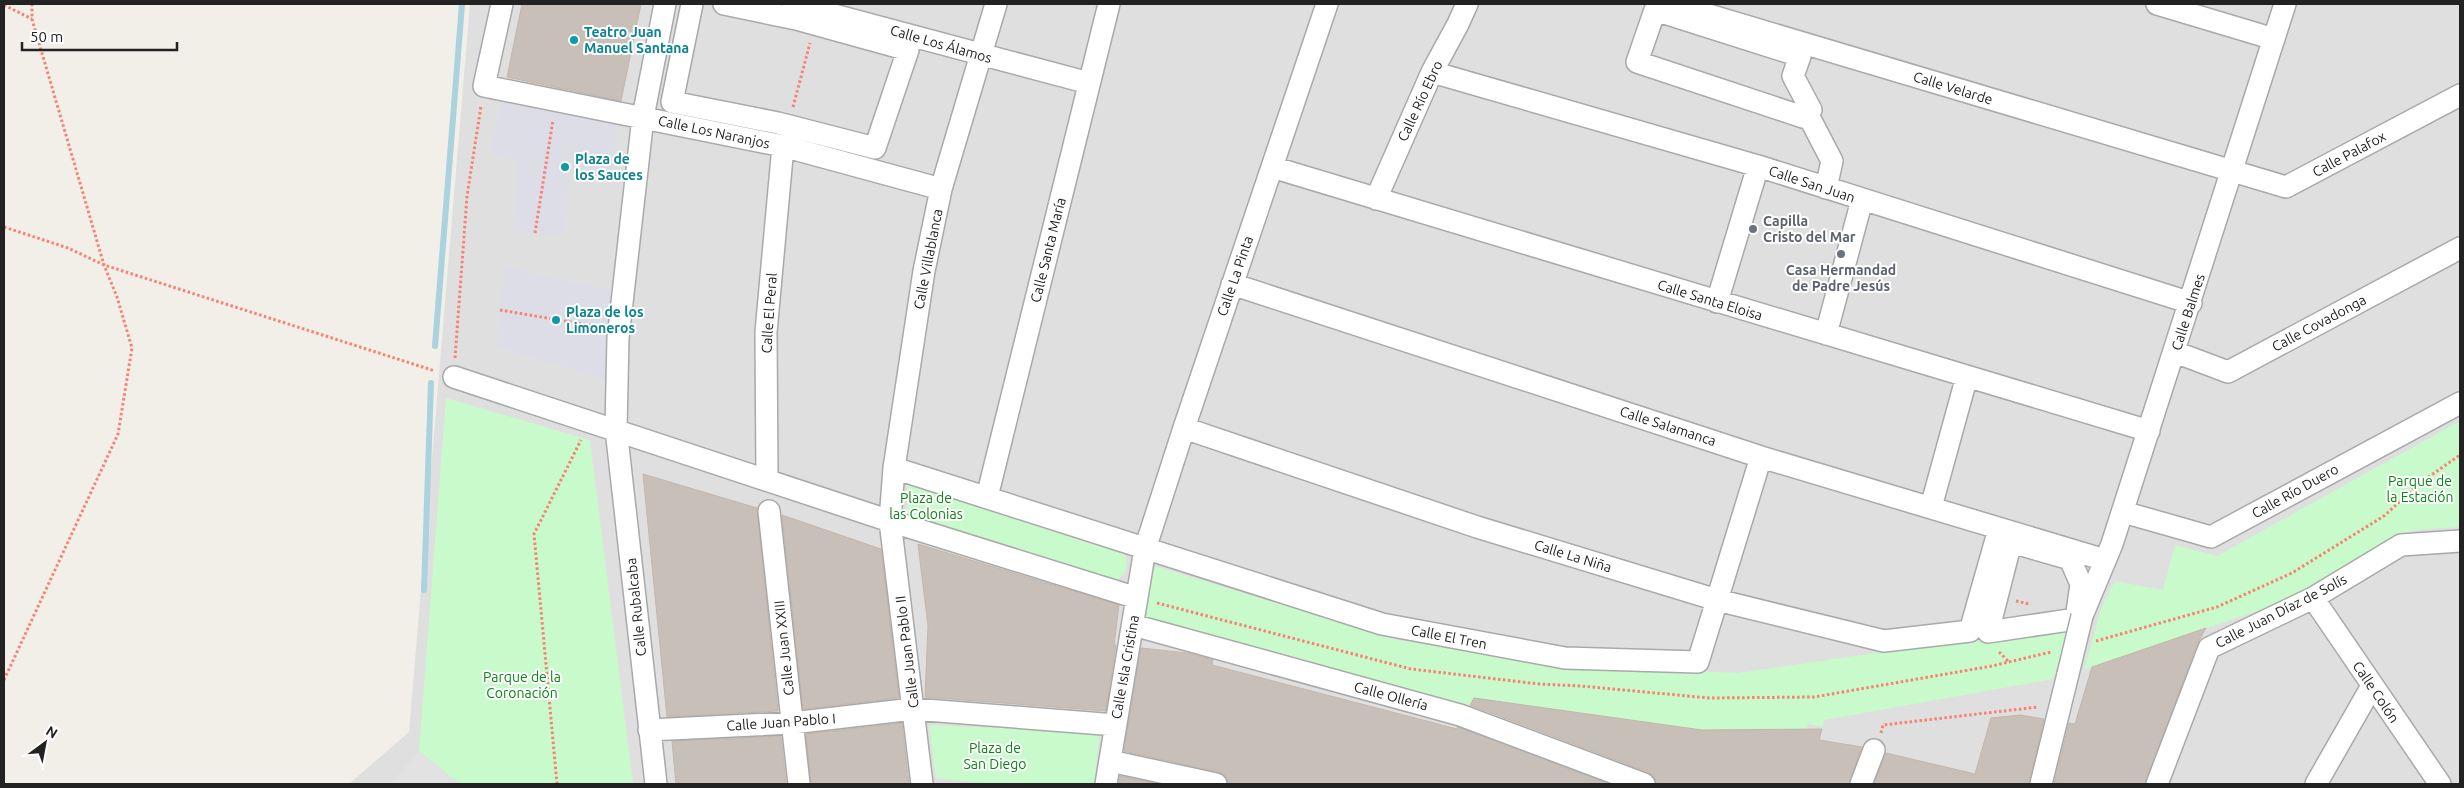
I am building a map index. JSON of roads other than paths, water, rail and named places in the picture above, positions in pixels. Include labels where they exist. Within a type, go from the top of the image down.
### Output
[{"type":"street","name":"Calle Los Naranjos","points":[[502,4],[484,86],[783,146],[941,189]]},
{"type":"street","name":"Calle Rubalcaba","points":[[656,784],[616,430],[619,330],[643,117],[665,4]]},
{"type":"street","points":[[692,4],[672,102],[788,125],[875,148],[908,50],[820,13],[724,4]]},
{"type":"street","name":"Calle Los Álamos","points":[[794,4],[820,13],[1090,83]]},
{"type":"street","name":"Calle Villablanca","points":[[890,521],[894,468],[924,271],[941,189],[996,4]]},
{"type":"street","name":"Calle Santa María","points":[[986,497],[1109,4]]},
{"type":"street","name":"Calle La Pinta","points":[[1145,549],[1327,4]]},
{"type":"street","name":"Calle Río Ebro","points":[[1376,199],[1432,72],[1458,24],[1466,4]]},
{"type":"street","name":"Calle Velarde","points":[[1672,4],[2233,173]]},
{"type":"street","points":[[2157,4],[2274,39]]},
{"type":"street","name":"Calle Balmes","points":[[2041,784],[2082,616],[2106,560],[2123,512],[2286,4]]},
{"type":"street","points":[[1656,10],[1800,56],[1793,76],[1811,110],[1807,113],[1803,117],[1637,62],[1656,10]]},
{"type":"street","name":"Calle San Juan","points":[[1432,72],[1758,166],[2191,303]]},
{"type":"street","name":"Calle Palafox","points":[[2233,173],[2286,187],[2460,95]]},
{"type":"street","points":[[1807,113],[1832,162],[1826,188]]},
{"type":"street","name":"Calle El Peral","points":[[767,480],[766,332],[783,146]]},
{"type":"street","points":[[1717,302],[1758,166]]},
{"type":"street","name":"Calle Santa Eloisa","points":[[1272,167],[2149,431]]},
{"type":"street","points":[[1826,334],[1862,200]]},
{"type":"street","name":"Calle Covadonga","points":[[2175,352],[2228,372],[2460,248]]},
{"type":"street","name":"Calle Salamanca","points":[[1232,284],[1761,457],[1931,508],[2005,536],[2106,560]]},
{"type":"street","points":[[1931,508],[1967,376]]},
{"type":"street","points":[[454,377],[890,521],[1137,598]]},
{"type":"street","name":"Calle Río Duero","points":[[2123,512],[2211,537],[2460,403]]},
{"type":"street","name":"Calle La Niña","points":[[1184,428],[1477,527],[1717,600],[1884,641],[1970,632],[2005,536]]},
{"type":"street","points":[[1717,600],[1761,457]]},
{"type":"street","points":[[894,468],[1145,549]]},
{"type":"street","name":"Calle Juan XXIII","points":[[769,511],[799,784]]},
{"type":"street","name":"Calle Juan Pablo II","points":[[890,521],[923,784]]},
{"type":"street","points":[[2005,536],[2070,559],[2081,584],[2076,619],[1988,632],[2005,536]]},
{"type":"street","name":"Calle Juan Díaz de Solís","points":[[2158,784],[2209,648],[2313,598],[2401,545],[2460,541]]},
{"type":"street","name":"Calle Isla Cristina","points":[[1106,784],[1145,549]]},
{"type":"street","name":"Calle El Tren","points":[[1145,549],[1382,624],[1565,658],[1698,662],[1717,600]]},
{"type":"street","name":"Calle Colón","points":[[2313,598],[2440,784]]},
{"type":"street","name":"Calle Ollería","points":[[1133,625],[1460,715],[1644,784]]},
{"type":"street","points":[[2316,784],[2372,686]]},
{"type":"street","points":[[913,709],[1116,724]]},
{"type":"street","name":"Calle Juan Pablo I","points":[[649,730],[792,722],[913,709]]},
{"type":"street","points":[[1861,784],[1874,750]]},
{"type":"street","points":[[1110,761],[1216,784]]},
{"type":"waterway","points":[[435,346],[462,4]]},
{"type":"waterway","points":[[424,590],[431,383]]},
{"type":"place","name":"Teatro Juan Manuel Santana","points":[[574,40]]},
{"type":"place","name":"Plaza de los Sauces","points":[[565,167]]},
{"type":"place","name":"Capilla Cristo del Mar","points":[[1753,229]]},
{"type":"place","name":"Casa Hermandad de Padre Jesús","points":[[1841,254]]},
{"type":"place","name":"Plaza de los Limoneros","points":[[556,320]]},
{"type":"park label","name":"Parque de la Estación","points":[[2420,490]]},
{"type":"park label","name":"Plaza de las Colonias","points":[[926,506]]},
{"type":"park label","name":"Parque de la Coronación","points":[[522,686]]},
{"type":"park label","name":"Plaza de San Diego","points":[[995,756]]}]
